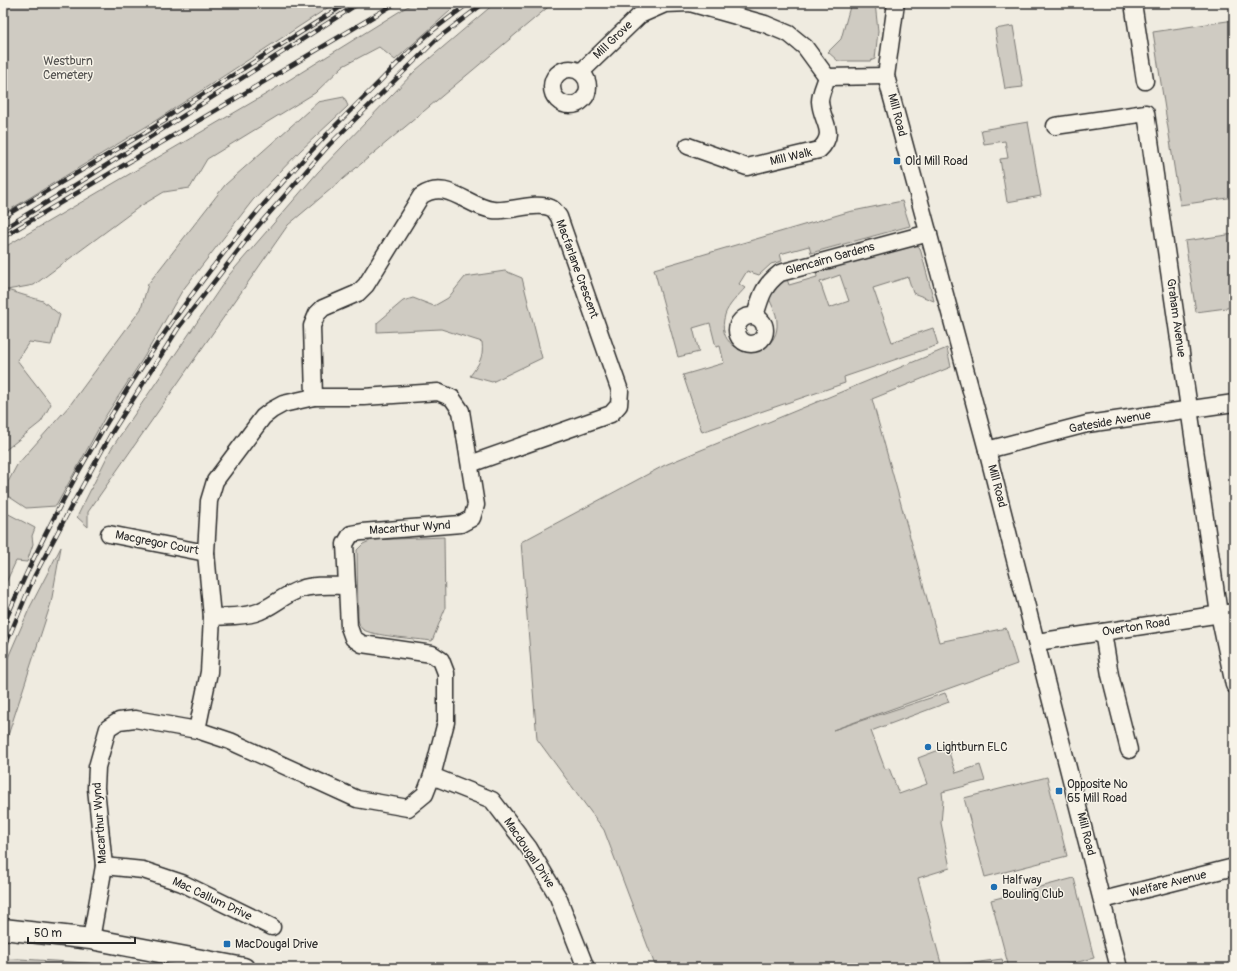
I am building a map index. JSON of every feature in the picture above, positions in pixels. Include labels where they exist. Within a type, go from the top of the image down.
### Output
[{"type":"main road","points":[[3,929],[91,939],[244,968]]},
{"type":"street","name":"Mill Grove","points":[[581,72],[640,14],[665,4],[690,3],[765,24],[789,34],[805,47],[827,76]]},
{"type":"street","name":"Mill Road","points":[[896,3],[886,76],[987,450],[1120,968]]},
{"type":"street","points":[[1133,3],[1145,81]]},
{"type":"street","points":[[827,76],[886,76]]},
{"type":"street","name":"Mill Walk","points":[[688,146],[748,166],[819,150],[826,144],[829,135],[820,100],[827,76]]},
{"type":"street","name":"Graham Avenue","points":[[1054,126],[1146,113],[1189,409],[1227,613],[1234,685]]},
{"type":"street","name":"Macfarlane Crescent","points":[[314,397],[312,326],[317,314],[323,308],[358,293],[366,285],[422,196],[430,190],[442,189],[492,210],[540,206],[552,208],[559,217],[620,391],[619,405],[611,414],[470,464]]},
{"type":"street","name":"Glencairn Gardens","points":[[755,316],[763,291],[770,281],[780,273],[929,233]]},
{"type":"street","name":"Macarthur Wynd","points":[[91,939],[104,866],[96,788],[97,767],[108,728],[119,721],[135,719],[197,730],[230,741],[357,799],[408,808],[425,794],[432,776],[446,722],[446,673],[441,660],[432,654],[362,644],[353,638],[349,627],[346,544],[352,534],[461,524],[472,518],[476,505],[470,464],[461,411],[452,398],[438,392],[364,397],[314,397],[283,404],[263,417],[215,481],[209,501],[206,553],[212,617],[209,672],[197,730]]},
{"type":"street","name":"Gateside Avenue","points":[[987,450],[1087,424],[1234,403]]},
{"type":"street","name":"Macgregor Court","points":[[108,534],[206,553]]},
{"type":"street","points":[[212,617],[254,613],[268,608],[283,597],[301,589],[315,586],[347,586]]},
{"type":"street","name":"Overton Road","points":[[1037,642],[1227,613]]},
{"type":"street","points":[[1103,632],[1110,675],[1129,750]]},
{"type":"street","name":"Macdougal Drive","points":[[432,776],[492,800],[529,848],[558,897],[586,968]]},
{"type":"street","name":"Mac Callum Drive","points":[[104,866],[143,870],[182,882],[272,927]]},
{"type":"street","name":"Welfare Avenue","points":[[1103,900],[1234,867]]},
{"type":"green space","name":"Westburn Cemetery","points":[[3,3],[335,3],[152,123],[3,214]]},
{"type":"green space","points":[[413,3],[459,3],[395,60],[379,47],[343,66],[315,93],[207,159],[190,188],[164,192],[139,207],[34,285],[7,290],[43,301],[60,315],[51,345],[29,342],[17,360],[51,404],[41,422],[3,452],[3,248],[268,93]]},
{"type":"green space","points":[[495,3],[553,3],[288,225],[88,512],[88,527],[77,517],[111,449],[229,275],[318,172],[416,70]]},
{"type":"green space","points":[[851,3],[875,3],[878,31],[875,59],[870,61],[838,61],[828,52],[841,39]]},
{"type":"green space","points":[[1234,20],[1234,197],[1180,205],[1153,32]]},
{"type":"green space","points":[[1013,26],[1023,87],[1005,89],[995,29]]},
{"type":"green space","points":[[344,97],[348,106],[300,151],[253,200],[182,291],[144,357],[105,417],[56,506],[26,508],[8,496],[8,482],[17,465],[70,405],[141,309],[148,284],[225,185],[318,102]]},
{"type":"green space","points":[[1028,122],[1041,196],[1007,202],[1000,159],[1008,158],[1005,141],[984,144],[981,130]]},
{"type":"green space","points":[[902,201],[910,226],[811,253],[809,246],[780,254],[782,261],[771,264],[759,275],[747,271],[739,284],[745,288],[726,311],[724,330],[728,340],[737,347],[747,350],[758,349],[768,344],[775,335],[777,318],[767,293],[786,276],[789,285],[817,277],[815,267],[914,243],[920,248],[934,301],[913,293],[908,277],[873,288],[892,342],[933,328],[938,345],[844,377],[845,383],[702,432],[683,375],[724,363],[720,346],[716,347],[710,323],[693,328],[699,352],[678,357],[654,269],[848,212]],"holes":[[[840,275],[849,301],[829,308],[820,282]]]},
{"type":"green space","points":[[1234,234],[1234,307],[1196,312],[1185,241]]},
{"type":"green space","points":[[505,271],[522,278],[542,358],[492,382],[470,376],[480,360],[482,342],[441,329],[377,332],[377,323],[403,301],[413,298],[434,306],[448,298],[465,277]]},
{"type":"green space","points":[[947,348],[951,367],[872,399],[939,642],[1006,628],[1017,664],[833,730],[945,693],[949,702],[871,731],[885,769],[889,768],[899,794],[927,784],[918,758],[947,747],[956,773],[980,765],[985,781],[942,792],[943,801],[941,823],[950,868],[918,878],[942,967],[1002,959],[1005,968],[656,968],[604,830],[537,739],[521,542],[665,465]]},
{"type":"green space","points":[[3,511],[35,528],[32,536],[33,544],[27,562],[16,561],[3,589]]},
{"type":"green space","points":[[444,537],[445,609],[432,641],[375,634],[362,629],[358,620],[357,550],[363,544],[372,540]]},
{"type":"green space","points":[[61,547],[51,603],[3,751],[3,669],[30,607]]},
{"type":"green space","points":[[1047,777],[1067,856],[985,877],[964,798]]},
{"type":"green space","points":[[1074,878],[1094,958],[1054,968],[1009,968],[991,900]]},
{"type":"green space","points":[[3,958],[87,963],[123,968],[3,968]]},
{"type":"railway","points":[[159,122],[347,3]]},
{"type":"railway","points":[[3,229],[85,179],[359,3]]},
{"type":"railway","points":[[3,237],[396,3]]},
{"type":"railway","points":[[3,626],[36,553],[73,481],[113,412],[157,344],[204,279],[254,216],[307,156],[413,48],[469,3]]},
{"type":"railway","points":[[3,651],[34,577],[72,505],[111,434],[179,327],[251,234],[329,145],[437,39],[484,3]]},
{"type":"railway","points":[[3,217],[166,120]]},
{"type":"place","name":"Old Mill Road","points":[[897,161]]},
{"type":"place","name":"Lightburn ELC","points":[[928,747]]},
{"type":"place","name":"Opposite No 65 Mill Road","points":[[1059,791]]},
{"type":"place","name":"Halfway Bouling Club","points":[[994,887]]},
{"type":"place","name":"MacDougal Drive","points":[[227,944]]}]
